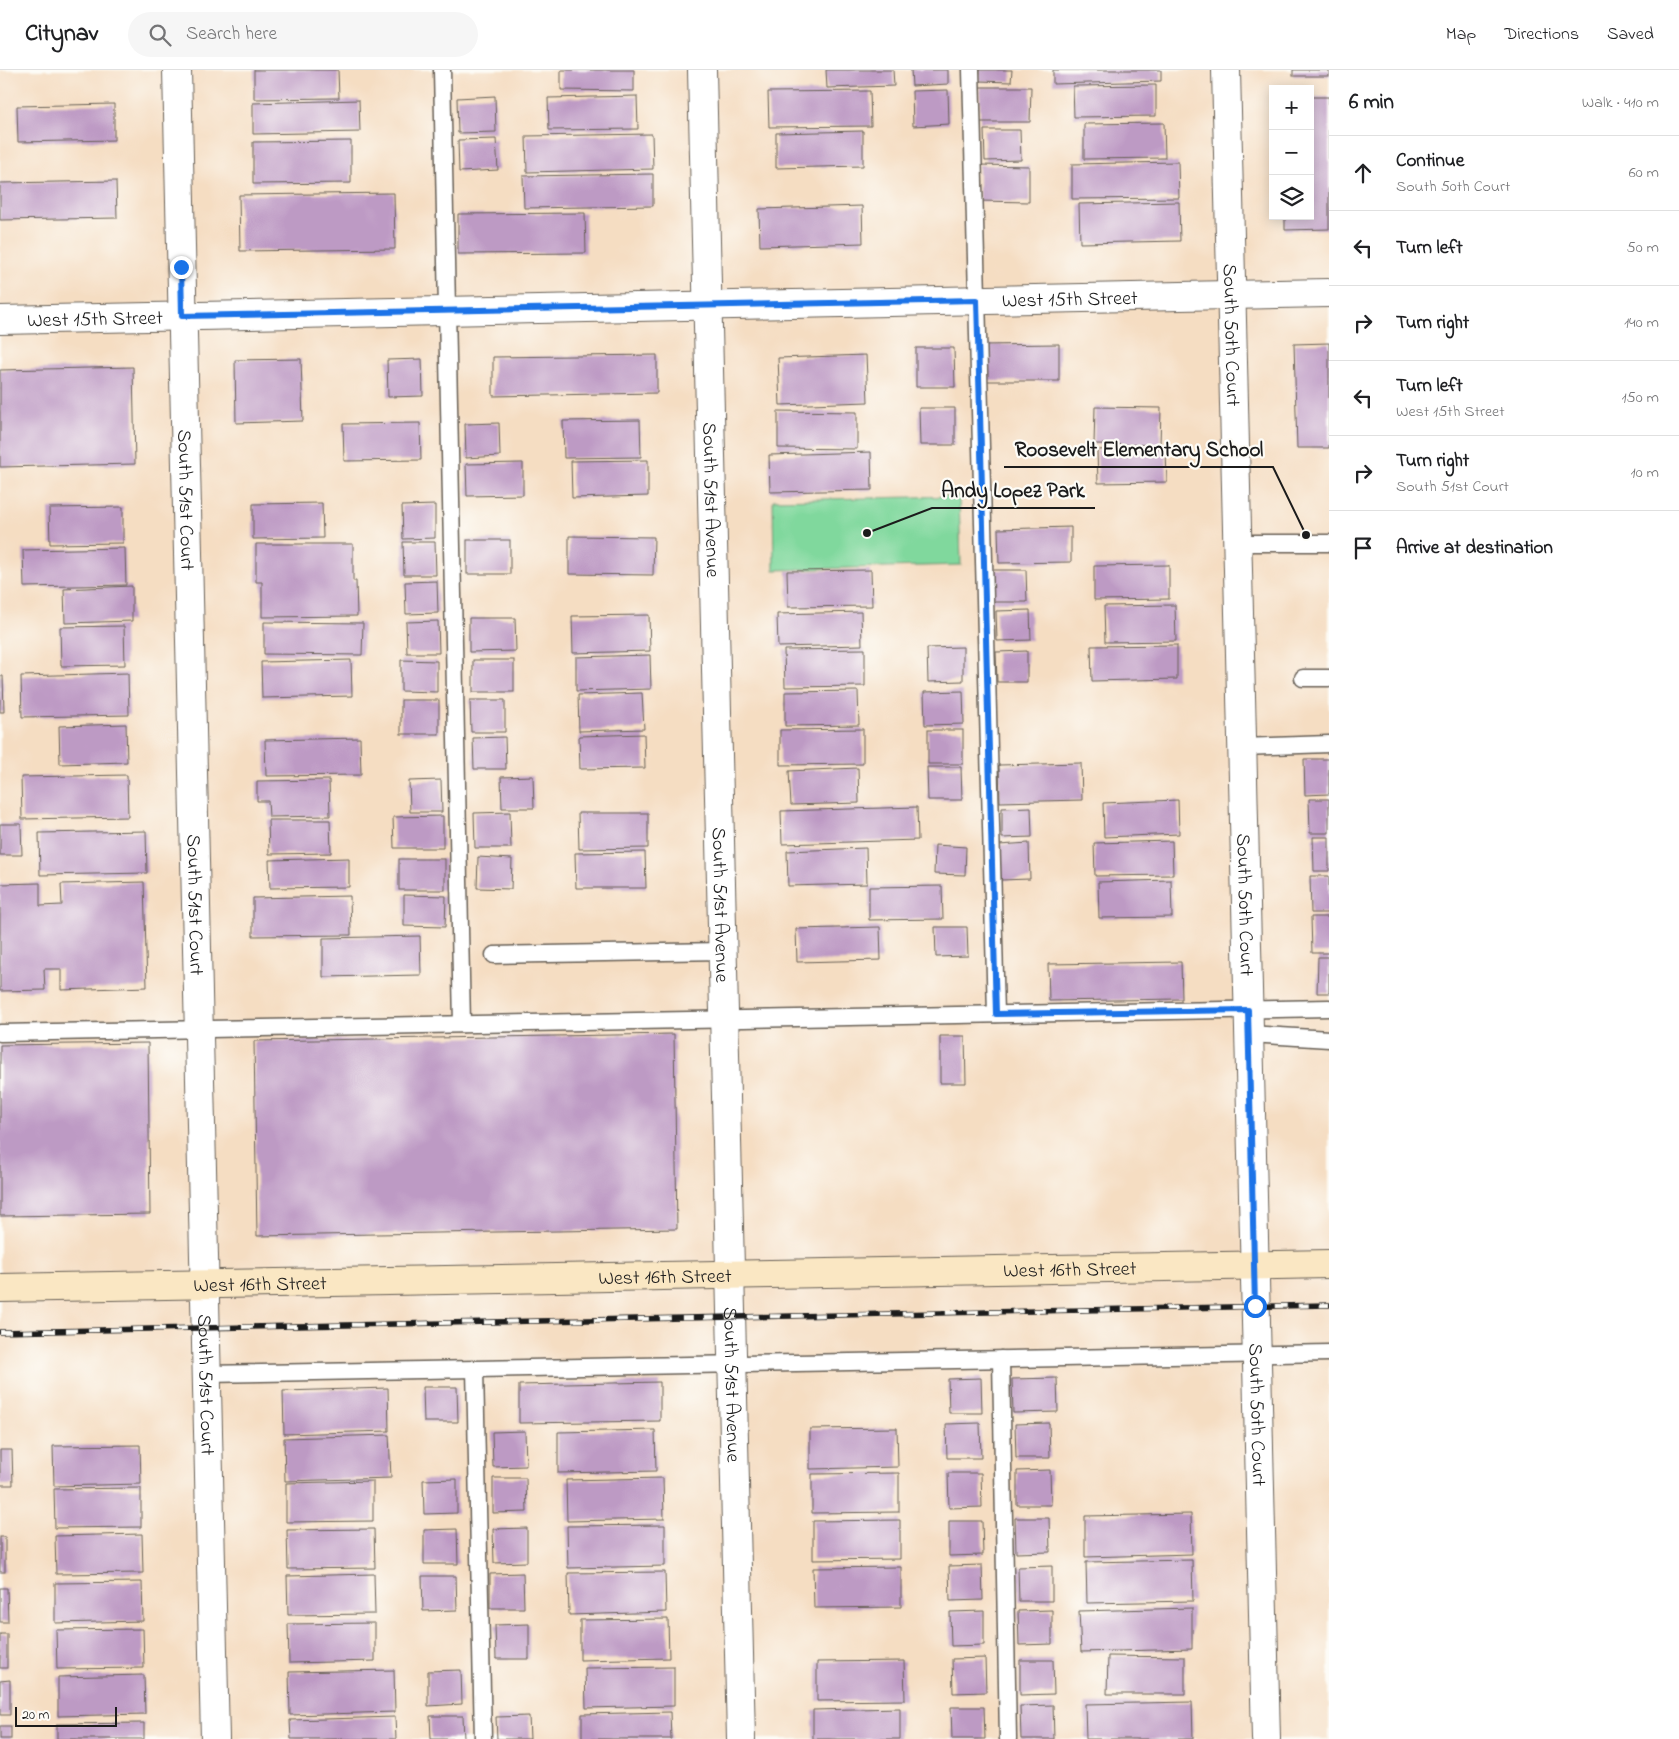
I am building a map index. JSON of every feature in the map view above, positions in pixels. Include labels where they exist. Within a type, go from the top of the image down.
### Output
[{"type":"street","name":"South 51st Court","points":[[177,70],[215,1739]]},
{"type":"street","name":"South 51st Avenue","points":[[702,70],[741,1739]]},
{"type":"street","name":"South 50th Court","points":[[1226,70],[1266,1739]]},
{"type":"street","name":"West 15th Street","points":[[0,320],[1329,293]]},
{"type":"street","name":"West 16th Street","points":[[0,1288],[1329,1264]]},
{"type":"lane","points":[[442,70],[462,1024]]},
{"type":"lane","points":[[971,70],[996,1014]]},
{"type":"lane","points":[[1237,543],[1329,543]]},
{"type":"lane","points":[[1303,678],[1329,678]]},
{"type":"lane","points":[[1242,747],[1329,744]]},
{"type":"lane","points":[[494,955],[723,951]]},
{"type":"lane","points":[[1249,1022],[1329,1008]]},
{"type":"lane","points":[[0,1033],[996,1014],[1249,1022],[1329,1039]]},
{"type":"lane","points":[[206,1374],[1329,1353]]},
{"type":"lane","points":[[1001,1359],[1008,1739]]},
{"type":"lane","points":[[475,1369],[483,1739]]},
{"type":"green space","points":[[959,496],[961,565],[774,570],[773,500]]},
{"type":"building","points":[[254,70],[338,70],[339,98],[254,99]]},
{"type":"building","points":[[561,70],[634,70],[634,91],[561,90]]},
{"type":"building","points":[[826,70],[893,70],[894,86],[827,88]]},
{"type":"building","points":[[911,70],[948,70],[948,84],[912,86]]},
{"type":"building","points":[[980,70],[1012,70],[1011,82],[979,81]]},
{"type":"building","points":[[1053,70],[1161,70],[1161,81],[1053,84]]},
{"type":"building","points":[[1293,70],[1329,70],[1329,76],[1293,76]]},
{"type":"building","points":[[1156,85],[1156,116],[1074,117],[1073,86]]},
{"type":"building","points":[[980,87],[1031,87],[1030,122],[980,122]]},
{"type":"building","points":[[948,90],[949,124],[913,126],[912,91]]},
{"type":"building","points":[[870,91],[871,126],[769,127],[768,92]]},
{"type":"building","points":[[495,96],[496,132],[458,133],[457,98]]},
{"type":"building","points":[[637,96],[638,129],[549,130],[548,98]]},
{"type":"building","points":[[1314,97],[1329,97],[1329,229],[1285,230],[1285,220],[1314,220]]},
{"type":"building","points":[[359,100],[360,132],[253,134],[253,103]]},
{"type":"building","points":[[114,104],[114,140],[18,142],[17,106]]},
{"type":"building","points":[[1164,123],[1165,158],[1084,159],[1084,124]]},
{"type":"building","points":[[984,130],[1020,130],[1021,160],[985,161]]},
{"type":"building","points":[[863,131],[863,166],[776,168],[776,133]]},
{"type":"building","points":[[652,134],[653,169],[527,172],[526,136]]},
{"type":"building","points":[[496,139],[498,170],[459,172],[458,140]]},
{"type":"building","points":[[351,141],[351,183],[253,184],[253,142]]},
{"type":"building","points":[[1178,162],[1179,198],[1072,199],[1072,164]]},
{"type":"building","points":[[979,165],[1029,166],[1029,202],[979,201]]},
{"type":"building","points":[[653,174],[653,206],[524,208],[523,176]]},
{"type":"building","points":[[116,181],[117,218],[0,220],[0,183]]},
{"type":"building","points":[[394,193],[395,249],[240,251],[239,195]]},
{"type":"building","points":[[1179,202],[1180,241],[1080,243],[1079,204]]},
{"type":"building","points":[[862,206],[863,243],[760,246],[759,209]]},
{"type":"building","points":[[585,213],[586,253],[458,254],[458,214]]},
{"type":"building","points":[[1329,343],[1329,448],[1297,448],[1294,344]]},
{"type":"building","points":[[1059,344],[1059,381],[983,381],[983,345]]},
{"type":"building","points":[[916,348],[954,348],[955,387],[916,387]]},
{"type":"building","points":[[657,355],[657,393],[493,396],[493,357]]},
{"type":"building","points":[[866,355],[868,402],[780,405],[778,358]]},
{"type":"building","points":[[301,359],[303,421],[236,423],[235,360]]},
{"type":"building","points":[[422,359],[423,396],[388,397],[387,360]]},
{"type":"building","points":[[133,367],[135,464],[0,467],[0,370]]},
{"type":"building","points":[[1095,407],[1161,408],[1160,445],[1094,444]]},
{"type":"building","points":[[919,408],[955,408],[955,445],[920,445]]},
{"type":"building","points":[[778,411],[857,412],[857,449],[778,448]]},
{"type":"building","points":[[640,420],[641,457],[564,458],[563,421]]},
{"type":"building","points":[[420,423],[421,460],[344,461],[343,424]]},
{"type":"building","points":[[499,423],[500,456],[466,458],[465,424]]},
{"type":"building","points":[[1166,448],[1167,482],[1098,483],[1097,450]]},
{"type":"building","points":[[871,452],[872,490],[770,492],[769,455]]},
{"type":"building","points":[[648,460],[648,496],[572,498],[571,461]]},
{"type":"building","points":[[523,463],[523,495],[467,496],[466,464]]},
{"type":"building","points":[[322,503],[323,538],[253,539],[253,504]]},
{"type":"building","points":[[435,505],[435,538],[403,539],[402,506]]},
{"type":"building","points":[[123,507],[123,543],[50,544],[49,508]]},
{"type":"building","points":[[1071,527],[1071,562],[999,563],[998,529]]},
{"type":"building","points":[[569,536],[654,537],[653,575],[569,574]]},
{"type":"building","points":[[467,540],[510,540],[510,574],[467,574]]},
{"type":"building","points":[[403,542],[435,542],[436,575],[404,575]]},
{"type":"building","points":[[256,544],[353,544],[353,581],[356,581],[357,616],[262,617],[262,582],[256,582]]},
{"type":"building","points":[[125,548],[126,585],[24,587],[23,550]]},
{"type":"building","points":[[1169,565],[1169,599],[1094,600],[1094,566]]},
{"type":"building","points":[[871,570],[872,606],[788,607],[787,571]]},
{"type":"building","points":[[991,570],[1026,570],[1027,602],[992,602]]},
{"type":"building","points":[[437,581],[438,613],[406,614],[405,582]]},
{"type":"building","points":[[132,586],[132,621],[65,623],[64,589]]},
{"type":"building","points":[[1175,605],[1176,641],[1105,642],[1104,606]]},
{"type":"building","points":[[1030,610],[1031,640],[997,641],[996,611]]},
{"type":"building","points":[[861,612],[862,645],[778,647],[777,614]]},
{"type":"building","points":[[649,615],[650,651],[573,653],[572,616]]},
{"type":"building","points":[[469,618],[515,618],[516,651],[469,652]]},
{"type":"building","points":[[438,621],[439,653],[407,653],[406,622]]},
{"type":"building","points":[[264,622],[363,623],[362,655],[264,654]]},
{"type":"building","points":[[124,626],[125,665],[61,666],[60,627]]},
{"type":"building","points":[[1177,645],[1177,679],[1092,681],[1091,646]]},
{"type":"building","points":[[963,647],[963,681],[928,682],[927,648]]},
{"type":"building","points":[[865,649],[865,686],[785,687],[784,650]]},
{"type":"building","points":[[1027,651],[1027,682],[997,682],[996,652]]},
{"type":"building","points":[[650,655],[651,689],[576,691],[576,657]]},
{"type":"building","points":[[351,660],[352,696],[262,698],[261,662]]},
{"type":"building","points":[[401,660],[437,661],[437,692],[401,691]]},
{"type":"building","points":[[473,660],[514,660],[514,692],[473,692]]},
{"type":"building","points":[[128,673],[129,715],[22,717],[21,676]]},
{"type":"building","points":[[0,676],[3,676],[4,712],[0,712]]},
{"type":"building","points":[[858,691],[859,725],[785,726],[785,692]]},
{"type":"building","points":[[963,691],[964,724],[925,725],[924,692]]},
{"type":"building","points":[[642,693],[644,729],[579,731],[578,695]]},
{"type":"building","points":[[401,700],[439,700],[439,734],[401,734]]},
{"type":"building","points":[[470,700],[505,700],[505,732],[471,732]]},
{"type":"building","points":[[126,724],[127,762],[60,764],[59,726]]},
{"type":"building","points":[[863,729],[863,764],[780,765],[780,730]]},
{"type":"building","points":[[928,730],[963,730],[963,764],[928,764]]},
{"type":"building","points":[[644,734],[645,768],[580,769],[579,736]]},
{"type":"building","points":[[505,737],[506,769],[474,769],[473,738]]},
{"type":"building","points":[[360,738],[361,775],[266,776],[265,740]]},
{"type":"building","points":[[1304,759],[1329,759],[1329,794],[1305,795]]},
{"type":"building","points":[[1081,763],[1082,800],[1000,802],[999,765]]},
{"type":"building","points":[[927,767],[961,767],[962,800],[928,800]]},
{"type":"building","points":[[858,768],[859,803],[791,805],[789,771]]},
{"type":"building","points":[[127,775],[128,817],[22,819],[21,777]]},
{"type":"building","points":[[533,776],[534,808],[502,808],[501,777]]},
{"type":"building","points":[[329,780],[330,816],[269,817],[268,801],[257,801],[257,781]]},
{"type":"building","points":[[441,780],[442,812],[410,812],[409,781]]},
{"type":"building","points":[[1309,799],[1329,799],[1329,833],[1310,833]]},
{"type":"building","points":[[1178,800],[1179,834],[1104,837],[1103,803]]},
{"type":"building","points":[[917,807],[918,840],[782,844],[781,811]]},
{"type":"building","points":[[1031,807],[1032,837],[1002,838],[1002,808]]},
{"type":"building","points":[[510,812],[511,848],[475,848],[474,813]]},
{"type":"building","points":[[578,813],[648,813],[648,848],[579,849]]},
{"type":"building","points":[[443,816],[443,848],[394,848],[393,817]]},
{"type":"building","points":[[268,820],[330,820],[331,853],[269,854]]},
{"type":"building","points":[[0,824],[21,824],[22,855],[0,855]]},
{"type":"building","points":[[146,831],[147,873],[40,875],[39,833]]},
{"type":"building","points":[[1313,837],[1329,837],[1329,871],[1314,871]]},
{"type":"building","points":[[1172,841],[1173,875],[1095,876],[1094,843]]},
{"type":"building","points":[[1029,843],[1030,879],[1001,880],[999,845]]},
{"type":"building","points":[[935,845],[966,847],[965,875],[934,874]]},
{"type":"building","points":[[866,848],[867,884],[788,886],[787,851]]},
{"type":"building","points":[[645,852],[646,888],[576,888],[575,853]]},
{"type":"building","points":[[478,857],[512,859],[511,889],[477,888]]},
{"type":"building","points":[[349,858],[349,887],[270,888],[269,860]]},
{"type":"building","points":[[399,859],[445,859],[445,890],[399,890]]},
{"type":"building","points":[[1310,876],[1329,876],[1329,913],[1311,913]]},
{"type":"building","points":[[1171,880],[1172,917],[1099,918],[1098,882]]},
{"type":"building","points":[[144,882],[147,987],[61,990],[61,969],[44,969],[45,990],[0,991],[0,884],[40,883],[40,906],[62,905],[61,884]]},
{"type":"building","points":[[942,886],[943,919],[869,920],[869,887]]},
{"type":"building","points":[[404,895],[446,896],[445,927],[404,926]]},
{"type":"building","points":[[350,896],[351,935],[253,936],[253,898]]},
{"type":"building","points":[[1311,917],[1329,917],[1329,953],[1312,953]]},
{"type":"building","points":[[880,927],[881,960],[797,962],[796,929]]},
{"type":"building","points":[[935,927],[967,927],[968,956],[936,957]]},
{"type":"building","points":[[420,936],[421,975],[323,977],[323,938]]},
{"type":"building","points":[[1318,957],[1329,957],[1329,993],[1317,993]]},
{"type":"building","points":[[1181,962],[1182,999],[1049,1001],[1048,964]]},
{"type":"building","points":[[674,1034],[677,1229],[257,1236],[254,1041]]},
{"type":"building","points":[[940,1036],[965,1036],[966,1083],[940,1083]]},
{"type":"building","points":[[148,1043],[150,1214],[0,1216],[0,1045]]},
{"type":"building","points":[[981,1378],[982,1413],[949,1413],[948,1379]]},
{"type":"building","points":[[1057,1378],[1058,1412],[1013,1413],[1012,1379]]},
{"type":"building","points":[[660,1382],[660,1421],[519,1423],[519,1385]]},
{"type":"building","points":[[423,1387],[457,1387],[458,1422],[424,1422]]},
{"type":"building","points":[[388,1388],[389,1431],[284,1434],[283,1391]]},
{"type":"building","points":[[980,1423],[981,1458],[947,1458],[946,1424]]},
{"type":"building","points":[[1049,1423],[1050,1458],[1016,1458],[1015,1424]]},
{"type":"building","points":[[897,1428],[898,1467],[810,1469],[810,1429]]},
{"type":"building","points":[[655,1430],[656,1471],[558,1473],[558,1432]]},
{"type":"building","points":[[525,1431],[526,1466],[493,1467],[492,1432]]},
{"type":"building","points":[[389,1435],[391,1478],[285,1481],[284,1438]]},
{"type":"building","points":[[140,1445],[141,1484],[54,1486],[53,1446]]},
{"type":"building","points":[[0,1450],[12,1450],[13,1485],[0,1485]]},
{"type":"building","points":[[1050,1470],[1051,1505],[1017,1505],[1017,1471]]},
{"type":"building","points":[[899,1473],[899,1512],[812,1513],[812,1474]]},
{"type":"building","points":[[948,1473],[981,1473],[982,1507],[949,1508]]},
{"type":"building","points":[[493,1478],[526,1478],[527,1512],[493,1513]]},
{"type":"building","points":[[663,1478],[664,1519],[567,1521],[566,1480]]},
{"type":"building","points":[[457,1479],[457,1513],[424,1514],[423,1480]]},
{"type":"building","points":[[373,1481],[373,1521],[286,1522],[286,1483]]},
{"type":"building","points":[[141,1488],[141,1527],[55,1528],[54,1489]]},
{"type":"building","points":[[1191,1514],[1192,1554],[1085,1557],[1085,1516]]},
{"type":"building","points":[[1015,1518],[1049,1518],[1050,1552],[1016,1553]]},
{"type":"building","points":[[900,1520],[900,1559],[813,1560],[813,1521]]},
{"type":"building","points":[[949,1521],[982,1521],[983,1555],[949,1556]]},
{"type":"building","points":[[665,1525],[665,1566],[568,1568],[567,1526]]},
{"type":"building","points":[[527,1528],[527,1562],[494,1563],[493,1529]]},
{"type":"building","points":[[374,1529],[375,1568],[288,1569],[287,1530]]},
{"type":"building","points":[[457,1529],[458,1564],[424,1564],[424,1530]]},
{"type":"building","points":[[142,1534],[143,1573],[56,1574],[55,1536]]},
{"type":"building","points":[[0,1537],[5,1537],[5,1572],[0,1572]]},
{"type":"building","points":[[1192,1560],[1193,1601],[1087,1603],[1086,1562]]},
{"type":"building","points":[[982,1565],[983,1600],[950,1601],[949,1566]]},
{"type":"building","points":[[1052,1566],[1052,1601],[1019,1601],[1018,1567]]},
{"type":"building","points":[[901,1567],[901,1607],[814,1608],[813,1568]]},
{"type":"building","points":[[665,1572],[666,1612],[569,1615],[568,1573]]},
{"type":"building","points":[[523,1573],[524,1608],[490,1608],[490,1574]]},
{"type":"building","points":[[374,1574],[375,1614],[288,1615],[287,1576]]},
{"type":"building","points":[[422,1576],[456,1576],[457,1610],[423,1611]]},
{"type":"building","points":[[142,1582],[143,1621],[55,1623],[55,1583]]},
{"type":"building","points":[[0,1588],[7,1588],[8,1622],[0,1622]]},
{"type":"building","points":[[1192,1608],[1192,1649],[1081,1652],[1079,1611]]},
{"type":"building","points":[[1052,1610],[1052,1644],[1019,1645],[1018,1611]]},
{"type":"building","points":[[984,1611],[984,1645],[951,1646],[950,1612]]},
{"type":"building","points":[[668,1619],[669,1658],[580,1660],[580,1620]]},
{"type":"building","points":[[375,1623],[375,1661],[289,1663],[288,1624]]},
{"type":"building","points":[[529,1624],[529,1659],[496,1659],[495,1625]]},
{"type":"building","points":[[143,1629],[144,1668],[57,1669],[56,1630]]},
{"type":"building","points":[[0,1634],[7,1634],[7,1668],[0,1668]]},
{"type":"building","points":[[1108,1656],[1185,1657],[1185,1694],[1107,1694]]},
{"type":"building","points":[[985,1658],[986,1692],[953,1693],[952,1659]]},
{"type":"building","points":[[1020,1660],[1053,1660],[1054,1694],[1020,1695]]},
{"type":"building","points":[[904,1661],[905,1700],[817,1701],[817,1662]]},
{"type":"building","points":[[674,1667],[674,1706],[586,1708],[585,1668]]},
{"type":"building","points":[[394,1670],[395,1712],[290,1715],[289,1672]]},
{"type":"building","points":[[461,1670],[462,1704],[428,1706],[428,1671]]},
{"type":"building","points":[[144,1675],[145,1714],[58,1716],[58,1677]]},
{"type":"building","points":[[10,1680],[10,1715],[0,1715],[0,1681]]},
{"type":"building","points":[[1192,1702],[1193,1739],[1086,1739],[1085,1704]]},
{"type":"building","points":[[1053,1705],[1054,1739],[1021,1739],[1020,1706]]},
{"type":"building","points":[[951,1707],[984,1707],[985,1739],[952,1739]]},
{"type":"building","points":[[900,1708],[900,1739],[813,1739],[813,1710]]},
{"type":"building","points":[[670,1712],[671,1739],[582,1739],[582,1714]]},
{"type":"building","points":[[430,1716],[463,1716],[464,1739],[431,1739]]},
{"type":"building","points":[[529,1716],[530,1739],[497,1739],[496,1717]]},
{"type":"building","points":[[395,1717],[396,1739],[291,1739],[290,1720]]},
{"type":"building","points":[[144,1723],[144,1739],[57,1739],[57,1724]]},
{"type":"building","points":[[0,1726],[11,1726],[11,1739],[0,1739]]},
{"type":"railway","points":[[0,1332],[1329,1305]]},
{"type":"place","name":"Andy Lopez Park","points":[[867,533]]},
{"type":"place","name":"Roosevelt Elementary School","points":[[1306,535]]},
{"type":"route","points":[[181,267],[182,316],[977,300],[996,1014],[1248,1010],[1255,1306]]}]
